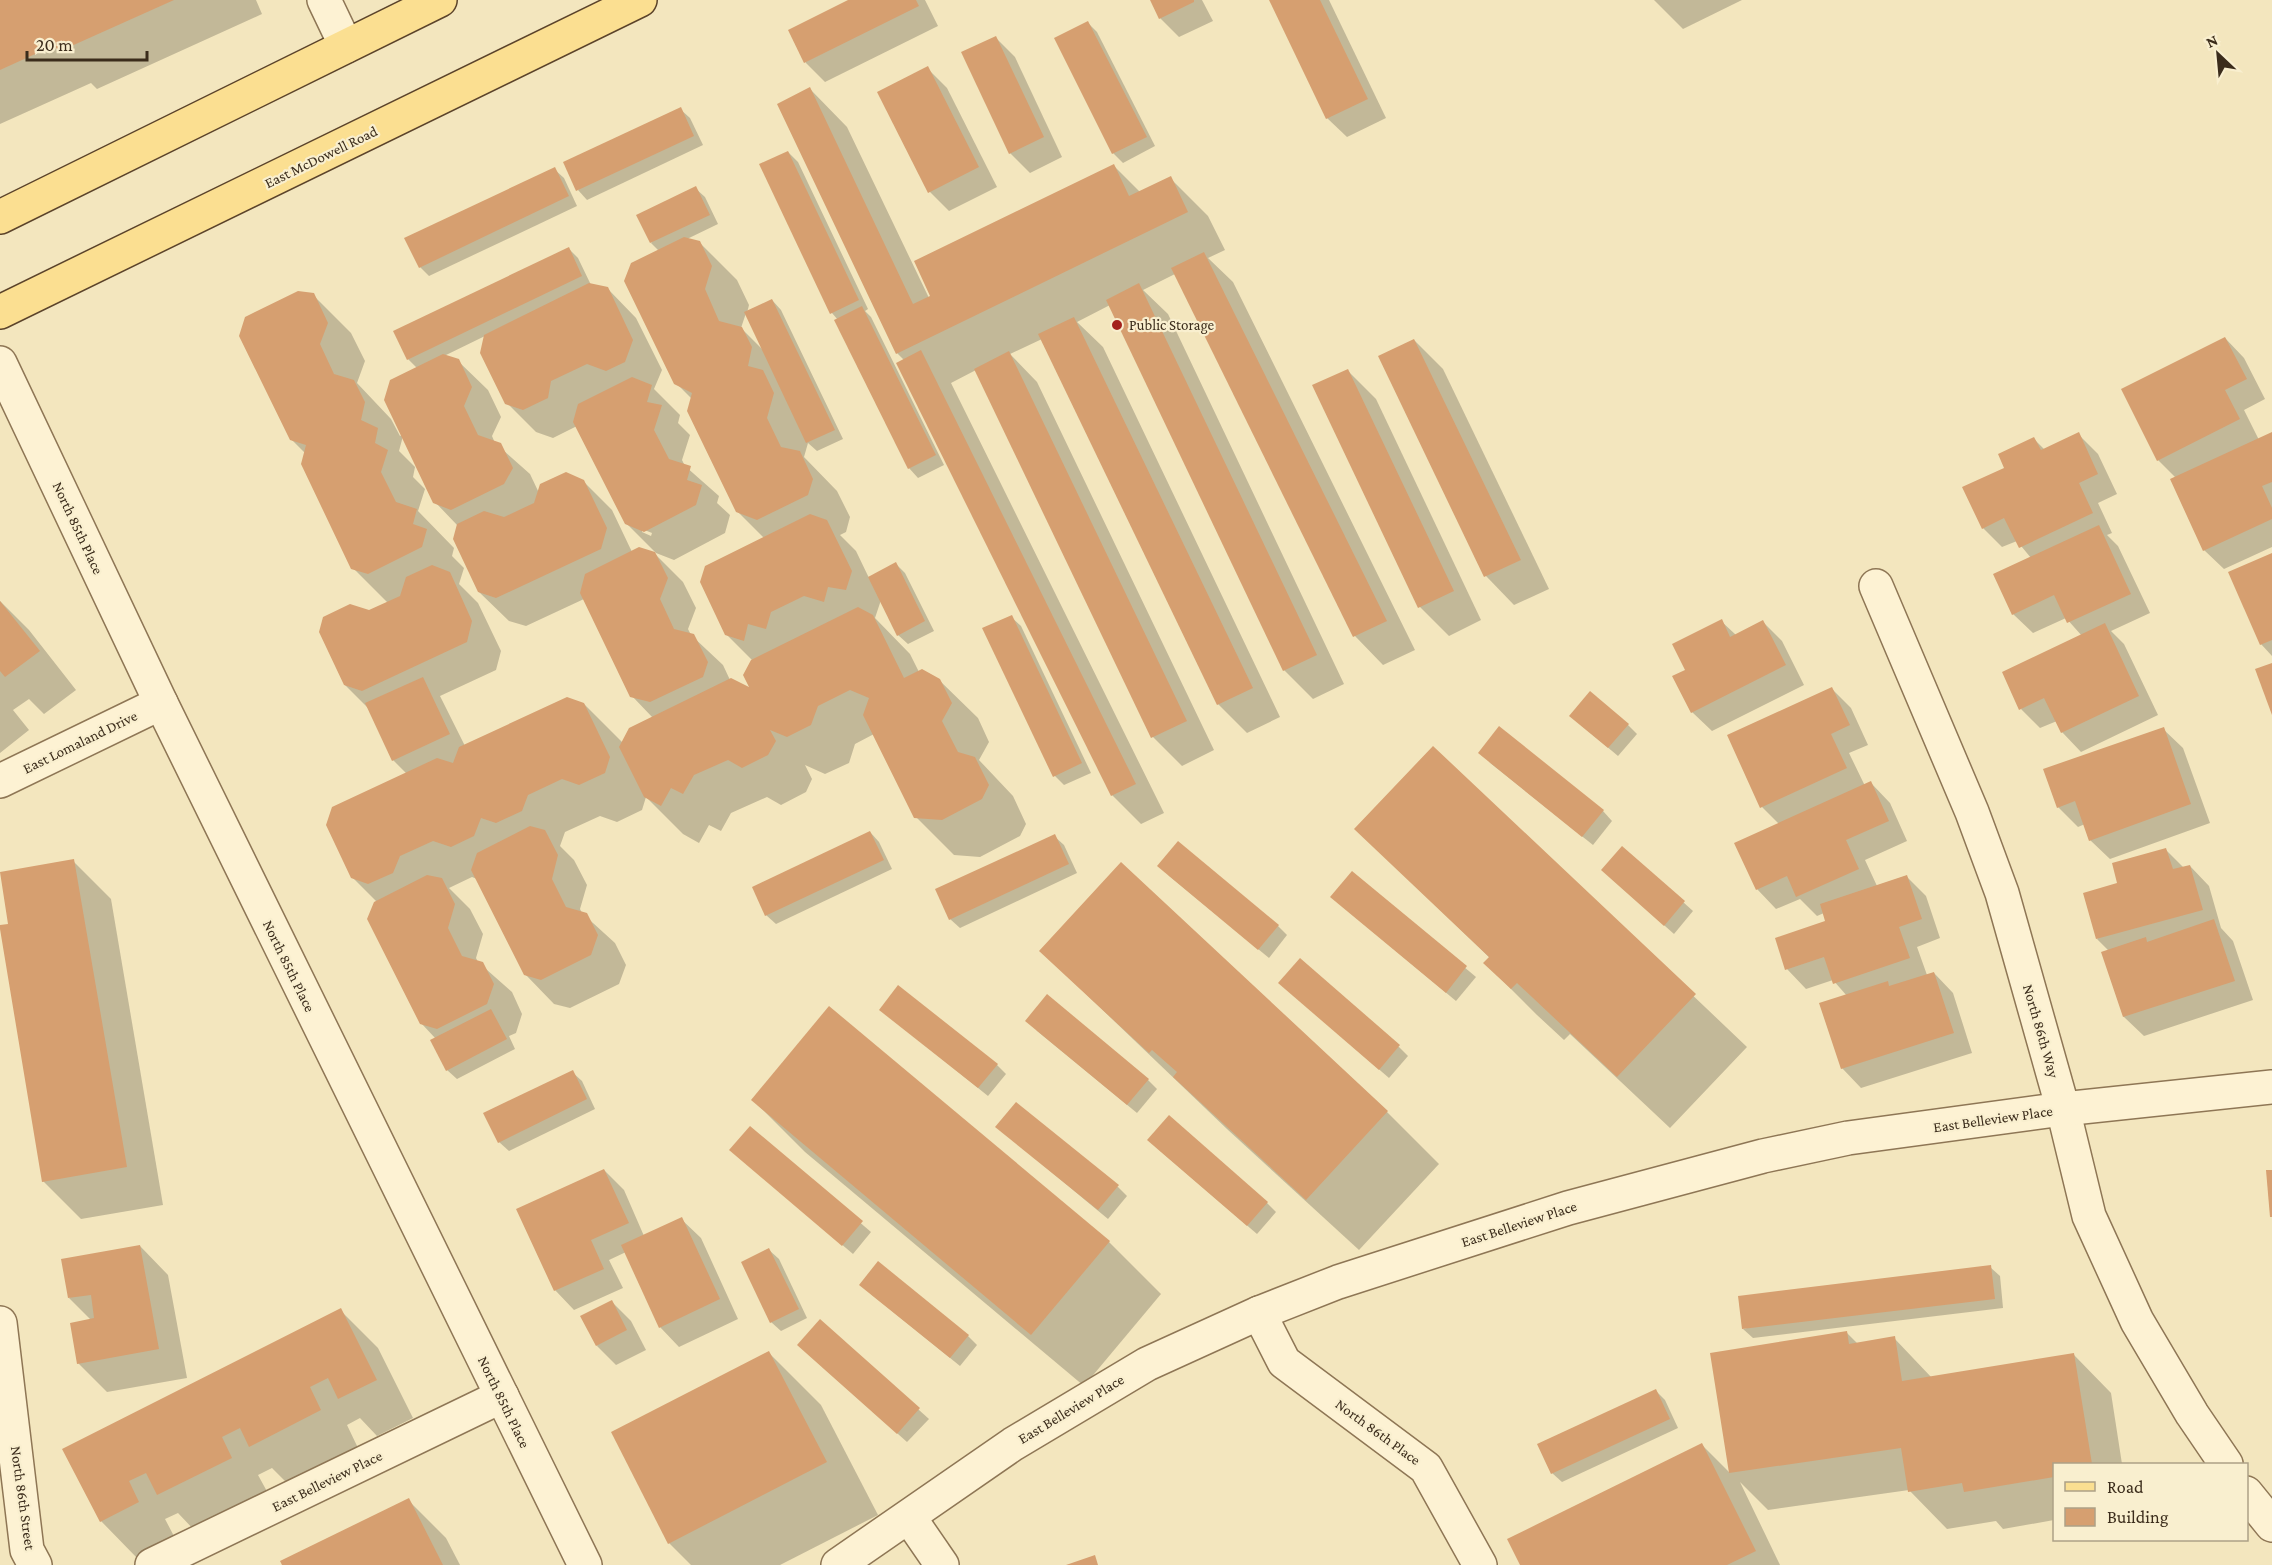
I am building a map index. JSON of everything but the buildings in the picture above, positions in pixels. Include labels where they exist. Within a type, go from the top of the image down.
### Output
[{"type":"main road","points":[[0,217],[440,0]]},
{"type":"main road","name":"East McDowell Road","points":[[0,312],[640,0]]},
{"type":"street","points":[[324,0],[346,46]]},
{"type":"street","name":"North 85th Place","points":[[0,363],[160,703],[585,1565]]},
{"type":"street","name":"North 86th Way","points":[[1876,586],[1972,812],[2002,894],[2063,1109],[2089,1216],[2137,1321],[2192,1414],[2225,1463]]},
{"type":"street","name":"East Lomaland Drive","points":[[0,781],[160,703]]},
{"type":"street","name":"East Belleview Place","points":[[838,1565],[1013,1444],[1147,1364],[1259,1313],[1338,1282],[1568,1208],[1763,1156],[1848,1138],[2063,1109],[2272,1087]]},
{"type":"street","name":"North 86th Place","points":[[1259,1313],[1284,1362],[1426,1468],[1480,1565]]},
{"type":"street","name":"North 86th Street","points":[[0,1323],[27,1550],[35,1565]]},
{"type":"street","name":"East Belleview Place","points":[[152,1565],[502,1396]]},
{"type":"street","points":[[2248,1494],[2272,1525]]},
{"type":"street","points":[[909,1517],[942,1565]]},
{"type":"place","name":"Public Storage","points":[[1117,325]]}]
